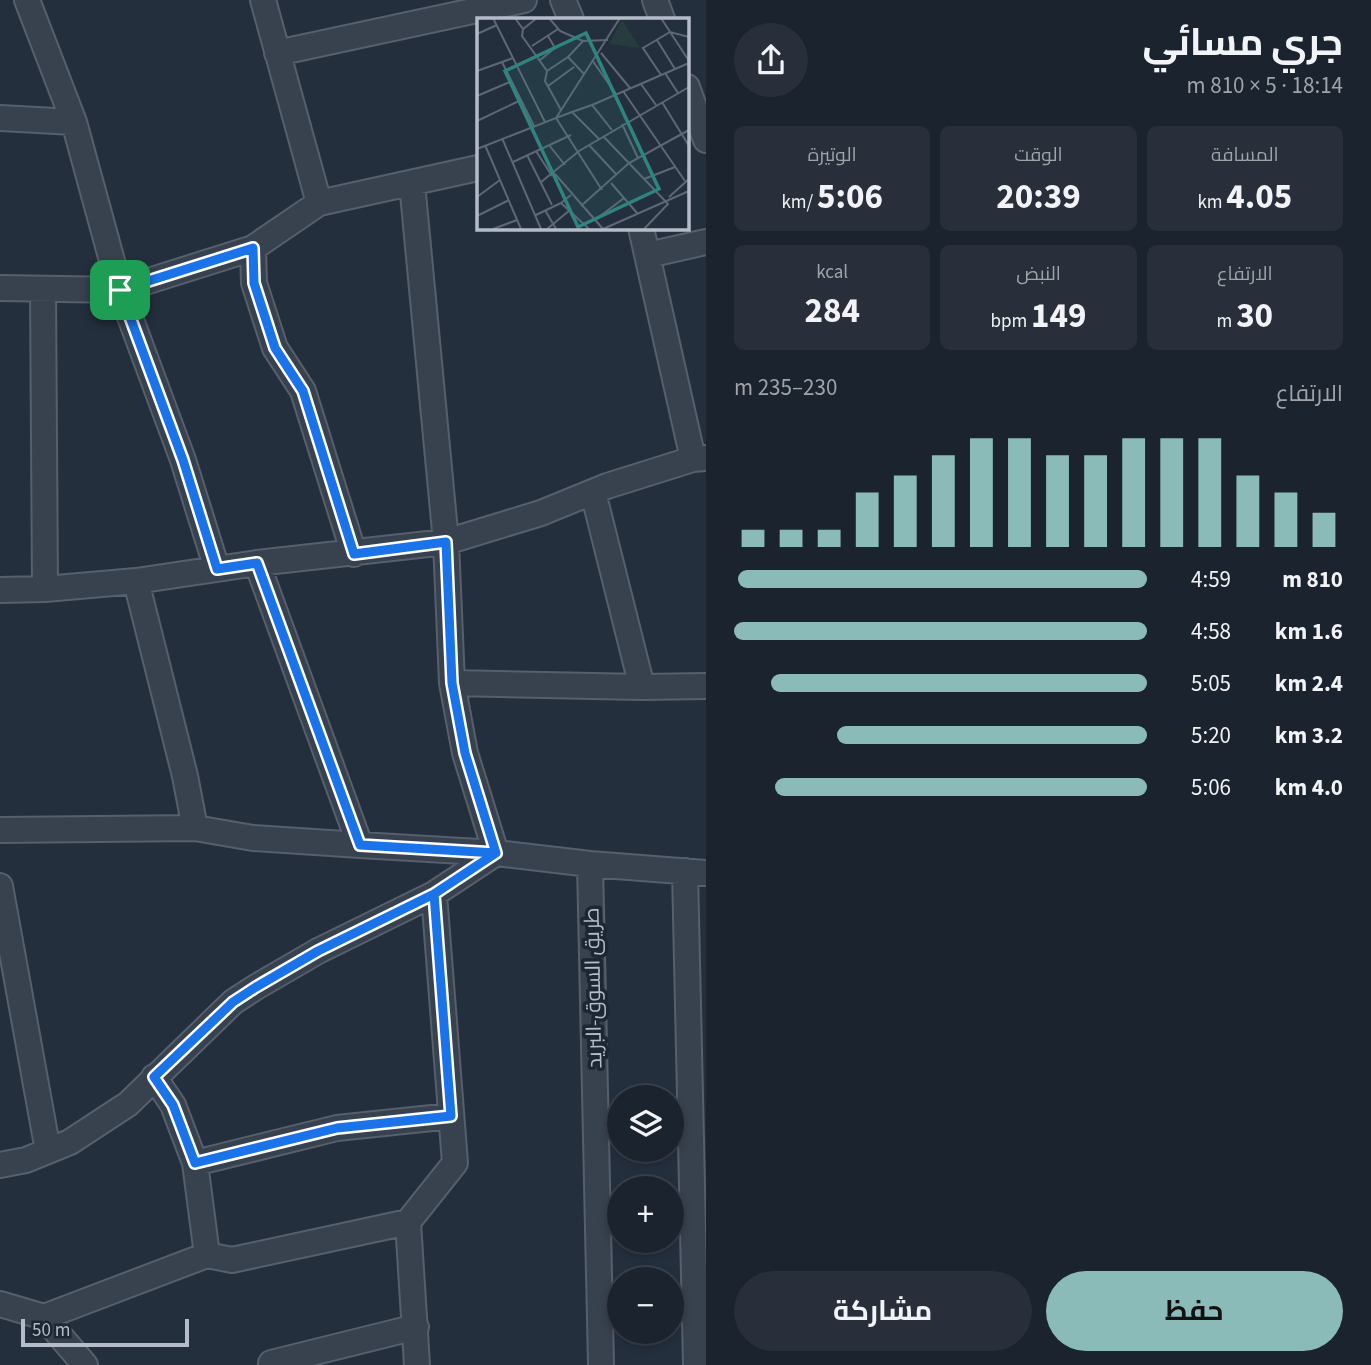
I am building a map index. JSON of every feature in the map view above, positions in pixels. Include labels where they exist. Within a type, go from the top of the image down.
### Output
[{"type":"street","points":[[27,0],[74,122],[120,290],[183,460],[217,569]]},
{"type":"street","points":[[263,0],[319,204]]},
{"type":"street","points":[[276,53],[524,0]]},
{"type":"street","points":[[563,0],[570,18]]},
{"type":"street","points":[[655,0],[662,18]]},
{"type":"street","points":[[688,90],[706,140]]},
{"type":"street","points":[[0,118],[74,122]]},
{"type":"street","points":[[0,288],[120,290],[253,248],[319,204],[477,168]]},
{"type":"street","points":[[412,183],[446,542],[452,683],[465,753],[496,853]]},
{"type":"street","points":[[0,590],[136,581],[257,563],[446,542],[699,459],[641,229]]},
{"type":"street","points":[[648,255],[706,242]]},
{"type":"street","points":[[253,248],[254,283],[266,322],[275,348],[303,391],[354,554]]},
{"type":"street","points":[[43,289],[45,589]]},
{"type":"street","points":[[593,492],[642,687]]},
{"type":"street","points":[[257,563],[360,845]]},
{"type":"street","points":[[136,581],[185,776],[195,828]]},
{"type":"street","points":[[452,683],[706,686]]},
{"type":"street","points":[[0,830],[195,828],[253,838],[496,853],[695,872],[700,1272],[696,1365]]},
{"type":"street","points":[[0,1165],[26,1160],[71,1142],[128,1104],[233,1002],[318,951],[434,894],[496,853]]},
{"type":"street","name":"طريق السوق-البريد","points":[[590,864],[601,1365]]},
{"type":"street","points":[[0,886],[48,1151]]},
{"type":"street","points":[[44,1317],[207,1255],[232,1260],[408,1222],[455,1163],[434,894]]},
{"type":"street","points":[[154,1077],[173,1105],[195,1163],[207,1255]]},
{"type":"street","points":[[195,1163],[337,1128],[451,1116]]},
{"type":"street","points":[[408,1222],[417,1365]]},
{"type":"street","points":[[0,1304],[44,1317],[85,1365]]},
{"type":"street","points":[[271,1365],[416,1327]]},
{"type":"route","points":[[120,290],[183,460],[217,569],[257,563],[360,845],[496,853],[434,894],[451,1116],[337,1128],[195,1163],[173,1105],[154,1077],[233,1002],[318,951],[434,894],[496,853],[465,753],[452,683],[446,542],[354,554],[303,391],[275,348],[254,283],[253,248],[120,290]]}]
